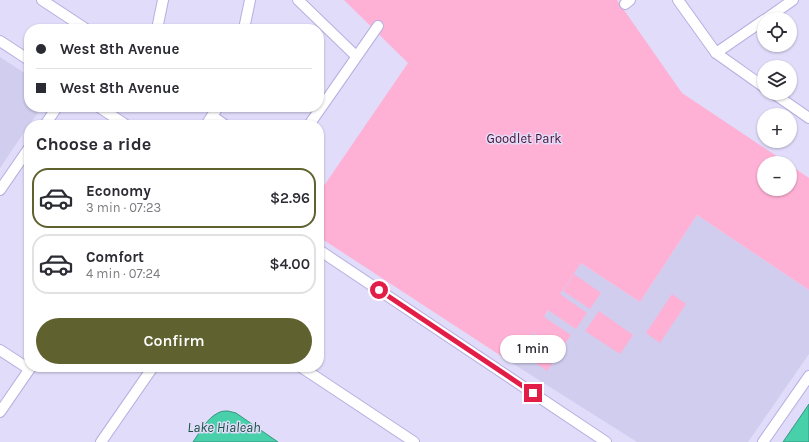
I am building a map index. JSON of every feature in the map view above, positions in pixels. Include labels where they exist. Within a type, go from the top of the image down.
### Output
[{"type":"street","points":[[42,0],[78,24]]},
{"type":"street","points":[[158,24],[162,0]]},
{"type":"street","points":[[245,24],[250,0]]},
{"type":"street","points":[[298,0],[323,24]]},
{"type":"street","points":[[678,0],[716,53],[757,82]]},
{"type":"street","points":[[776,12],[793,0]]},
{"type":"street","points":[[324,25],[356,56]]},
{"type":"street","points":[[716,53],[757,25]]},
{"type":"street","points":[[324,103],[378,26]]},
{"type":"street","points":[[0,41],[24,57]]},
{"type":"street","points":[[783,100],[809,118]]},
{"type":"street","points":[[114,112],[121,120]]},
{"type":"street","points":[[209,120],[215,112]]},
{"type":"street","points":[[212,116],[218,120]]},
{"type":"street","points":[[0,190],[24,155]]},
{"type":"street","points":[[324,253],[606,442]]},
{"type":"street","points":[[0,350],[24,364]]},
{"type":"street","points":[[0,412],[27,372]]},
{"type":"street","points":[[101,442],[150,372]]},
{"type":"street","points":[[309,372],[414,442]]},
{"type":"street","points":[[763,442],[809,376]]},
{"type":"shaded area","points":[[0,57],[24,73],[24,112],[38,112],[33,120],[24,120],[24,132],[0,168]]},
{"type":"shaded area","points":[[697,215],[809,290],[809,354],[748,442],[637,442],[512,363],[581,263],[640,302]]},
{"type":"green space","name":"Goodlet Park","points":[[344,0],[617,0],[682,93],[757,143],[757,148],[764,148],[776,156],[757,156],[757,196],[797,196],[797,170],[809,178],[809,290],[697,215],[640,302],[581,263],[560,294],[587,313],[576,329],[548,310],[544,317],[571,335],[560,351],[533,333],[531,336],[558,355],[547,371],[520,352],[512,363],[324,240],[324,186],[408,63]]},
{"type":"green space","points":[[574,274],[601,293],[590,309],[563,291]]},
{"type":"green space","points":[[672,294],[686,304],[660,343],[646,333]]},
{"type":"green space","points":[[599,311],[633,335],[620,354],[585,331]]},
{"type":"water","points":[[809,404],[809,442],[783,442]]},
{"type":"water","name":"Lake Hialeah","points":[[228,411],[236,413],[278,442],[193,442],[210,418],[219,412]]},
{"type":"route","points":[[379,290],[533,393]]}]
